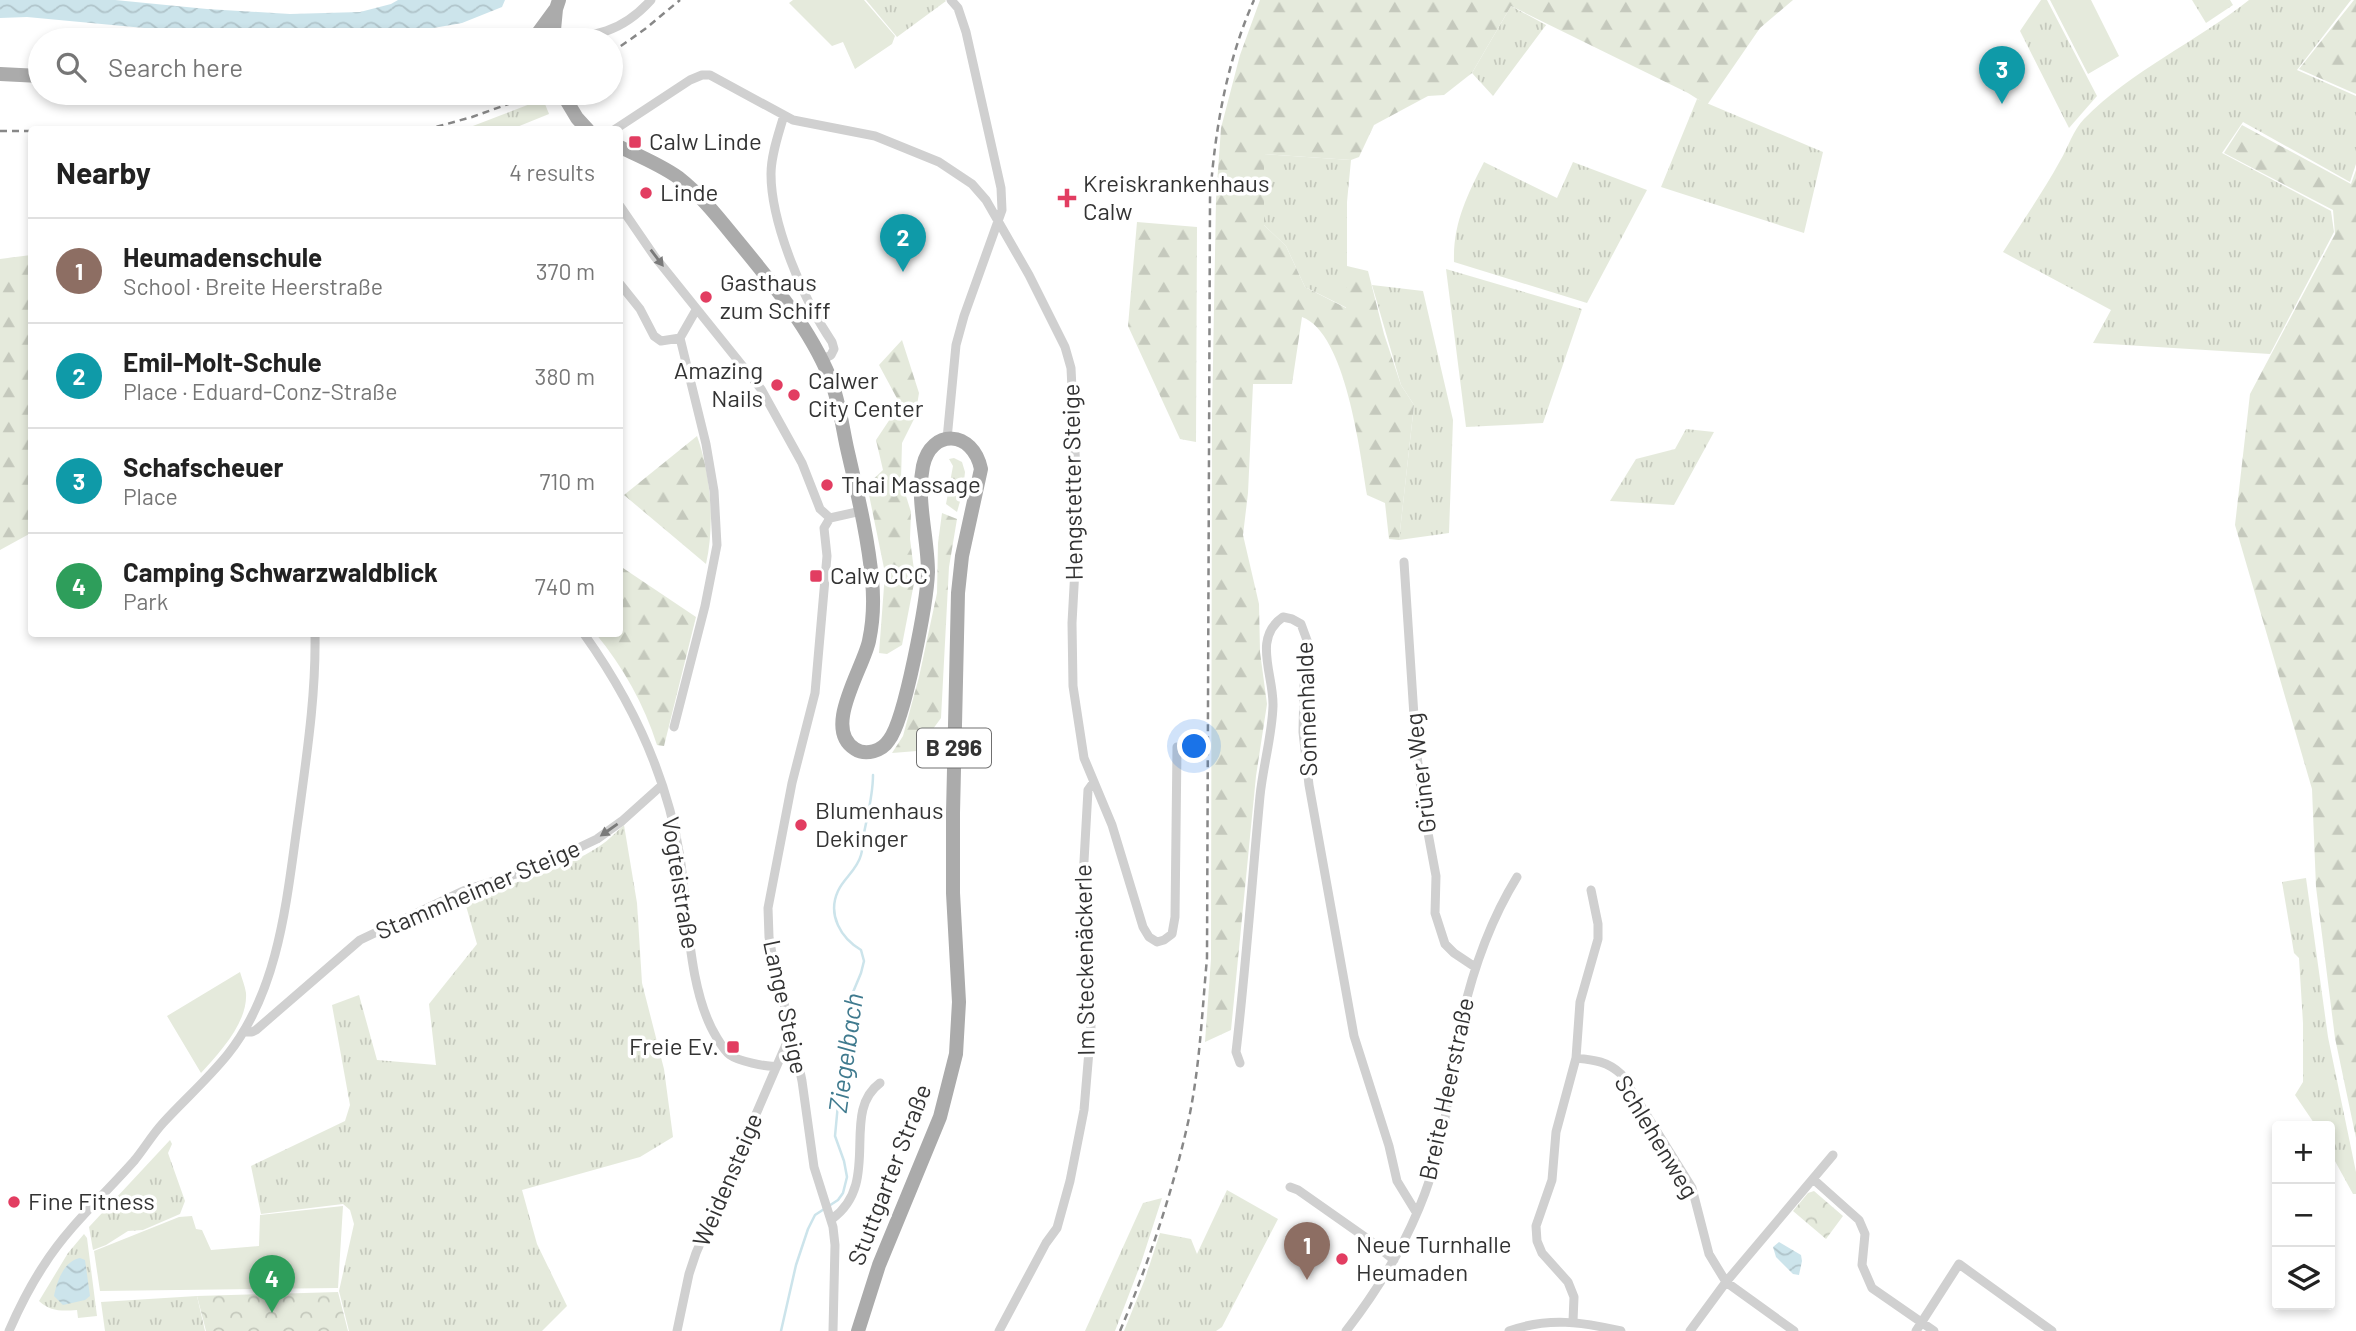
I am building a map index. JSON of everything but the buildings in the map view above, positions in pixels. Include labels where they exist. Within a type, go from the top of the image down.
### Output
[{"type":"main road","points":[[554,28],[558,5]]},
{"type":"main road","points":[[542,28],[558,5]]},
{"type":"main road","points":[[0,74],[28,75]]},
{"type":"main road","points":[[569,105],[584,126]]},
{"type":"main road","name":"B 296","points":[[623,149],[670,173],[710,209],[764,274],[822,360],[836,399],[871,566],[872,619],[862,664],[844,706],[841,720],[842,734],[853,748],[871,752],[890,740],[904,696],[928,573],[922,497],[923,465],[929,452],[947,439]]},
{"type":"main road","name":"Stuttgarter Straße","points":[[858,1331],[879,1265],[940,1117],[956,1054],[959,1002],[953,893],[953,813],[958,593],[962,556],[981,469],[975,450],[959,439],[947,439]]},
{"type":"street","points":[[615,28],[651,0]]},
{"type":"street","points":[[947,439],[956,345],[1002,210],[1001,188],[966,32],[958,8],[951,0]]},
{"type":"street","name":"Hengstetter Steige","points":[[620,126],[702,75],[710,75],[793,120],[875,136],[939,162],[972,184],[986,200],[1029,275],[1065,347],[1071,368],[1078,514],[1072,623],[1073,686],[1084,758],[1112,825],[1143,927],[1157,942],[1172,934],[1175,917],[1177,747]]},
{"type":"street","points":[[784,115],[771,171],[772,193],[805,295],[832,342],[834,349],[831,355],[822,360]]},
{"type":"street","points":[[623,210],[696,310],[761,389],[802,463],[820,509],[830,518],[861,511]]},
{"type":"street","points":[[623,288],[640,309],[654,337],[661,341],[680,338]]},
{"type":"street","points":[[674,727],[705,606],[717,545],[714,491],[706,444],[680,338],[696,310]]},
{"type":"street","name":"Lange Steige","points":[[830,518],[824,528],[827,556],[815,693],[792,783],[768,908],[769,937],[802,1081],[814,1167],[831,1218],[835,1245],[833,1331]]},
{"type":"street","name":"Grüner Weg","points":[[1404,562],[1416,747],[1423,806],[1436,876],[1435,913],[1445,944],[1475,967]]},
{"type":"street","name":"Sonnenhalde","points":[[1240,1063],[1236,1052],[1249,938],[1261,787],[1273,705],[1266,653],[1267,634],[1272,625],[1283,617],[1301,624],[1308,643],[1303,732],[1354,1036],[1389,1146],[1397,1181],[1416,1212]]},
{"type":"street","points":[[243,1032],[264,989],[276,950],[286,899],[313,704],[315,637]]},
{"type":"street","name":"Vogteistraße","points":[[586,637],[621,689],[644,737],[661,786],[680,855],[689,941],[707,1017],[716,1037],[730,1055],[767,1067],[775,1066]]},
{"type":"street","name":"Im Steckenäckerle","points":[[999,1331],[1056,1228],[1084,1110],[1091,1016],[1084,848],[1088,790],[1093,783]]},
{"type":"street","name":"Stammheimer Steige","points":[[9,1331],[23,1300],[66,1236],[137,1158],[160,1126],[228,1054],[243,1032],[256,1030],[365,938],[452,896],[525,871],[574,850],[622,821],[661,786]]},
{"type":"street","name":"Breite Heerstraße","points":[[1346,1331],[1394,1260],[1416,1212],[1439,1148],[1457,1045],[1475,967],[1505,897],[1517,877]]},
{"type":"street","points":[[1573,1321],[1574,1297],[1568,1282],[1542,1253],[1536,1241],[1536,1226],[1552,1180],[1556,1132],[1576,1058],[1580,1002],[1598,939],[1598,924],[1591,890]]},
{"type":"street","name":"Weidensteige","points":[[677,1331],[696,1253],[747,1139],[775,1066],[792,1033]]},
{"type":"street","name":"Schlehenweg","points":[[1576,1058],[1601,1061],[1621,1074],[1692,1188],[1709,1254],[1726,1282],[1794,1331]]},
{"type":"street","name":"Stuttgarter Straße","points":[[831,1218],[843,1211],[853,1197],[858,1182],[864,1111],[868,1095],[880,1083]]},
{"type":"street","points":[[1690,1331],[1726,1282],[1833,1155]]},
{"type":"street","points":[[1813,1179],[1859,1220],[1865,1234],[1862,1265],[1872,1288],[1934,1331]]},
{"type":"street","points":[[1290,1188],[1298,1190],[1348,1224],[1394,1260]]},
{"type":"street","points":[[1916,1331],[1959,1264],[2052,1331]]},
{"type":"street","points":[[1509,1331],[1545,1322],[1573,1321],[1621,1331]]},
{"type":"green space","points":[[793,0],[864,0],[895,36],[892,44],[855,69],[843,42],[832,46],[789,3]]},
{"type":"green space","points":[[866,0],[945,0],[946,1],[897,37]]},
{"type":"green space","points":[[1260,0],[1793,0],[1760,28],[1707,105],[1688,93],[1511,6],[1472,73],[1444,95],[1428,96],[1374,125],[1359,157],[1351,160],[1264,154],[1264,225],[1286,246],[1305,287],[1346,308],[1347,266],[1368,271],[1384,334],[1401,385],[1414,405],[1399,540],[1389,539],[1385,503],[1367,495],[1355,424],[1340,369],[1330,346],[1317,328],[1302,317],[1292,384],[1253,384],[1248,493],[1243,535],[1259,604],[1260,652],[1267,704],[1256,776],[1231,1030],[1205,1042],[1211,959],[1212,417],[1216,199],[1221,128],[1240,55]]},
{"type":"green space","points":[[2041,0],[2047,0],[2097,96],[2069,128],[2020,31]]},
{"type":"green space","points":[[2050,0],[2091,0],[2119,56],[2088,74]]},
{"type":"green space","points":[[2192,0],[2230,0],[2233,5],[2206,23]]},
{"type":"green space","points":[[2249,0],[2351,0],[2297,70],[2356,96],[2356,164],[2350,182],[2243,122],[2222,153],[2331,211],[2334,232],[2270,354],[2093,343],[2111,310],[2003,252],[2047,184],[2084,119],[2122,86]]},
{"type":"green space","points":[[2356,0],[2356,94],[2299,69]]},
{"type":"green space","points":[[1511,6],[1546,25],[1493,96],[1472,73]]},
{"type":"green space","points":[[1697,99],[1823,152],[1804,233],[1661,187]]},
{"type":"green space","points":[[527,105],[545,105],[549,114],[519,126],[473,126]]},
{"type":"green space","points":[[2242,125],[2351,184],[2356,170],[2356,1138],[2335,1038],[2316,887],[2312,789],[2235,525],[2250,394],[2335,234],[2333,210],[2224,153]]},
{"type":"green space","points":[[1264,154],[1351,160],[1347,202],[1347,308],[1305,287],[1286,246],[1264,225]]},
{"type":"green space","points":[[1484,162],[1557,198],[1573,162],[1647,190],[1587,303],[1454,262],[1459,222]]},
{"type":"green space","points":[[1137,222],[1197,227],[1196,442],[1180,439],[1128,326]]},
{"type":"green space","points":[[28,255],[28,535],[0,550],[0,259]]},
{"type":"green space","points":[[1446,269],[1582,309],[1543,423],[1466,427]]},
{"type":"green space","points":[[1372,285],[1423,291],[1453,420],[1449,533],[1399,540],[1414,405],[1401,385]]},
{"type":"green space","points":[[902,340],[919,393],[915,417],[902,443],[901,480],[911,512],[910,539],[915,578],[902,645],[887,654],[879,653],[885,573],[867,485],[883,470],[876,440],[900,404],[879,365]]},
{"type":"green space","points":[[1686,429],[1714,432],[1674,505],[1610,501],[1636,459],[1675,449]]},
{"type":"green space","points":[[697,436],[706,467],[710,500],[706,564],[624,495]]},
{"type":"green space","points":[[949,459],[962,462],[965,472],[957,512],[946,504],[953,466]]},
{"type":"green space","points":[[942,513],[957,519],[949,567],[941,718],[917,751],[892,753],[903,736],[937,593],[938,543]]},
{"type":"green space","points":[[623,568],[696,617],[664,746],[657,745],[632,686],[598,637],[623,637]]},
{"type":"green space","points":[[624,825],[637,903],[642,983],[664,1069],[673,1137],[640,1157],[522,1190],[537,1244],[567,1306],[542,1331],[349,1331],[339,1291],[354,1224],[350,1210],[343,1204],[261,1214],[251,1166],[345,1121],[350,1105],[332,1005],[359,995],[377,1060],[436,1065],[429,1004],[477,944],[464,899],[564,865],[599,847]]},
{"type":"green space","points":[[2306,878],[2328,1037],[2356,1172],[2356,1194],[2353,1194],[2335,1161],[2335,1121],[2313,1121],[2295,1095],[2303,1082],[2303,1023],[2299,958],[2294,953],[2282,882]]},
{"type":"green space","points":[[240,972],[246,993],[242,1015],[231,1037],[201,1073],[167,1016]]},
{"type":"green space","points":[[170,1140],[172,1144],[168,1153],[185,1201],[180,1214],[143,1230],[128,1231],[93,1250],[89,1227]]},
{"type":"green space","points":[[1227,1190],[1278,1219],[1222,1327],[1216,1331],[1124,1331],[1160,1233],[1191,1239],[1197,1254]]},
{"type":"green space","points":[[1814,1191],[1843,1216],[1826,1239],[1793,1211],[1808,1193]]},
{"type":"green space","points":[[1162,1198],[1115,1331],[1085,1331],[1143,1203]]},
{"type":"green space","points":[[343,1206],[338,1288],[100,1291],[94,1251],[179,1217],[192,1216],[196,1229],[202,1230],[211,1250],[259,1246],[260,1215]]},
{"type":"green space","points":[[84,1234],[87,1238],[97,1316],[78,1318],[77,1310],[52,1309],[39,1301],[68,1253]]},
{"type":"green space","points":[[338,1292],[348,1331],[206,1331],[197,1296]]},
{"type":"green space","points":[[197,1296],[205,1331],[105,1331],[101,1302]]},
{"type":"water","points":[[0,0],[115,0],[290,14],[360,12],[398,0],[505,0],[502,7],[462,23],[433,28],[144,28],[27,17],[0,18]]},
{"type":"water","points":[[1779,1242],[1801,1255],[1799,1275],[1793,1274],[1776,1257],[1773,1247]]},
{"type":"water","points":[[80,1258],[85,1260],[90,1296],[85,1300],[63,1305],[54,1296],[57,1284],[66,1267]]},
{"type":"waterway","name":"Ziegelbach","points":[[781,1331],[796,1265],[808,1229],[815,1215],[838,1200],[843,1193],[847,1177],[835,1136],[841,1072],[848,1044],[851,997],[864,961],[861,950],[842,932],[834,909],[838,891],[861,855],[873,775]]},
{"type":"railway","points":[[623,45],[680,0]]},
{"type":"railway","points":[[1120,1331],[1141,1279],[1176,1172],[1193,1098],[1200,1038],[1207,958],[1210,198],[1223,97],[1236,48],[1254,0]]},
{"type":"railway","points":[[439,126],[506,105]]},
{"type":"railway","points":[[0,131],[28,131]]},
{"type":"place","name":"Schafscheuer","points":[[2002,104]]},
{"type":"place","name":"Calw Linde","points":[[635,142]]},
{"type":"place","name":"Linde","points":[[646,193]]},
{"type":"place","name":"Kreiskrankenhaus Calw","points":[[1067,198]]},
{"type":"place","name":"Emil-Molt-Schule","points":[[903,272]]},
{"type":"place","name":"Gasthaus zum Schiff","points":[[706,297]]},
{"type":"place","name":"Amazing Nails","points":[[777,385]]},
{"type":"place","name":"Calwer City Center","points":[[794,395]]},
{"type":"place","name":"Thai Massage","points":[[827,485]]},
{"type":"place","name":"Calw CCC","points":[[816,576]]},
{"type":"place","name":"Blumenhaus Dekinger","points":[[801,825]]},
{"type":"place","name":"Freie Ev.","points":[[733,1047]]},
{"type":"place","name":"Fine Fitness","points":[[14,1202]]},
{"type":"place","name":"Neue Turnhalle Heumaden","points":[[1342,1259]]},
{"type":"place","name":"Heumadenschule","points":[[1307,1280]]},
{"type":"place","name":"Camping Schwarzwaldblick","points":[[272,1313]]}]
